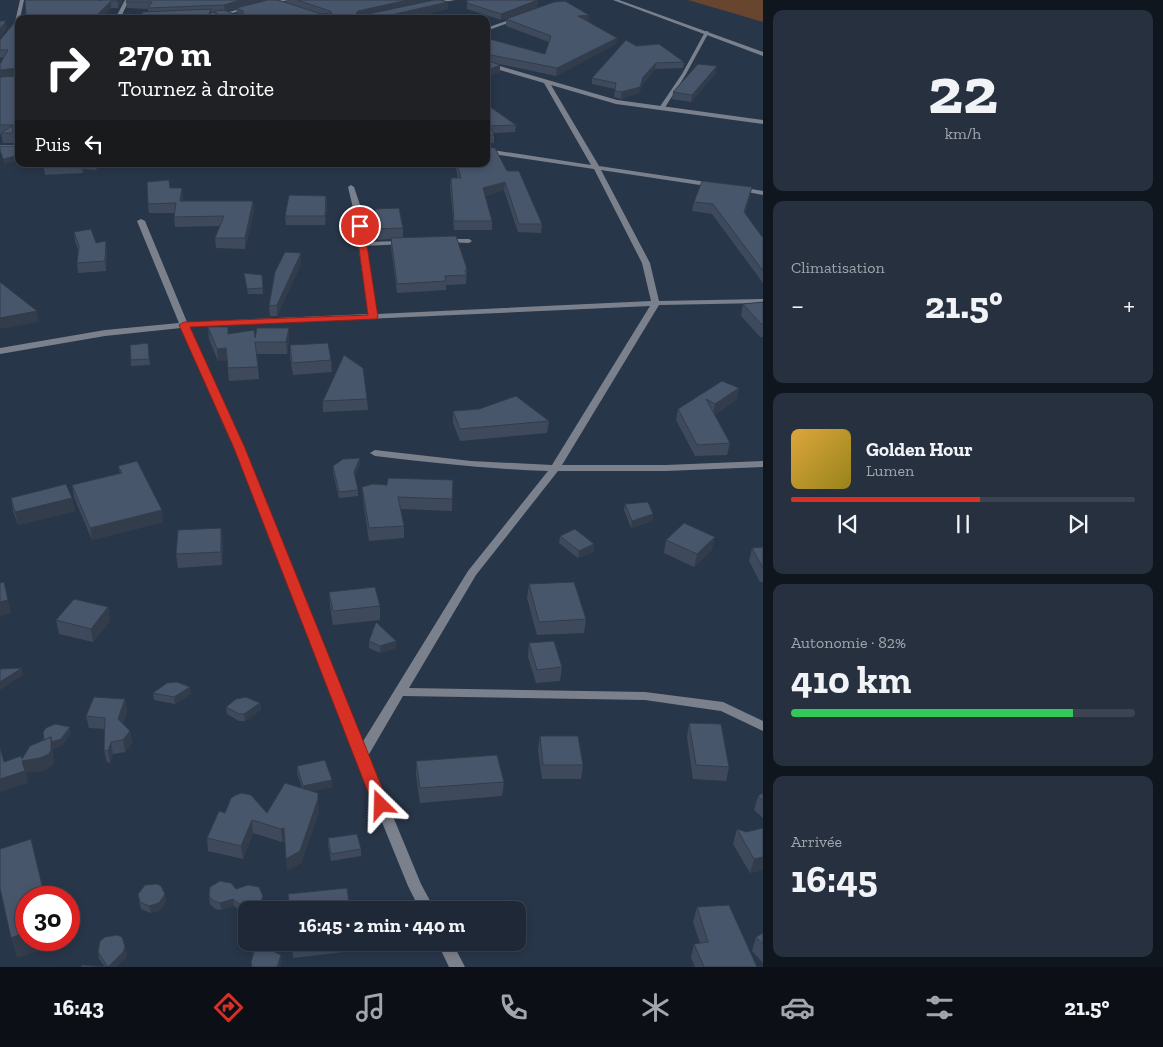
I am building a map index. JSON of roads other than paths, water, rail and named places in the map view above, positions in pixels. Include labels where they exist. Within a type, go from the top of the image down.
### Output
[{"type":"street","points":[[19,15],[22,0]]},
{"type":"street","points":[[120,15],[127,0]]},
{"type":"street","points":[[266,0],[291,8]]},
{"type":"street","points":[[196,15],[224,14],[286,0]]},
{"type":"street","points":[[615,0],[763,54]]},
{"type":"street","points":[[224,14],[228,15]]},
{"type":"street","points":[[490,29],[526,16]]},
{"type":"street","points":[[9,22],[15,22]]},
{"type":"street","points":[[0,45],[15,26]]},
{"type":"street","points":[[490,65],[616,102],[763,122]]},
{"type":"street","points":[[361,756],[472,573],[555,468],[656,303],[646,263],[596,167],[547,83]]},
{"type":"street","points":[[0,147],[15,147]]},
{"type":"street","points":[[490,152],[724,187]]},
{"type":"street","points":[[351,187],[357,208],[373,317]]},
{"type":"street","points":[[734,188],[763,193]]},
{"type":"street","points":[[141,221],[184,325],[240,448],[361,756],[424,901]]},
{"type":"street","points":[[0,351],[105,334],[184,325],[656,303],[763,301]]},
{"type":"street","points":[[375,453],[437,462],[555,468],[681,468],[763,464]]},
{"type":"street","points":[[400,692],[645,696],[722,707],[763,726]]},
{"type":"street","points":[[449,951],[457,967]]},
{"type":"lane","points":[[426,5],[453,0]]},
{"type":"lane","points":[[662,108],[684,74],[707,32]]},
{"type":"lane","points":[[440,242],[469,241]]},
{"type":"lane","points":[[363,244],[411,242]]}]
